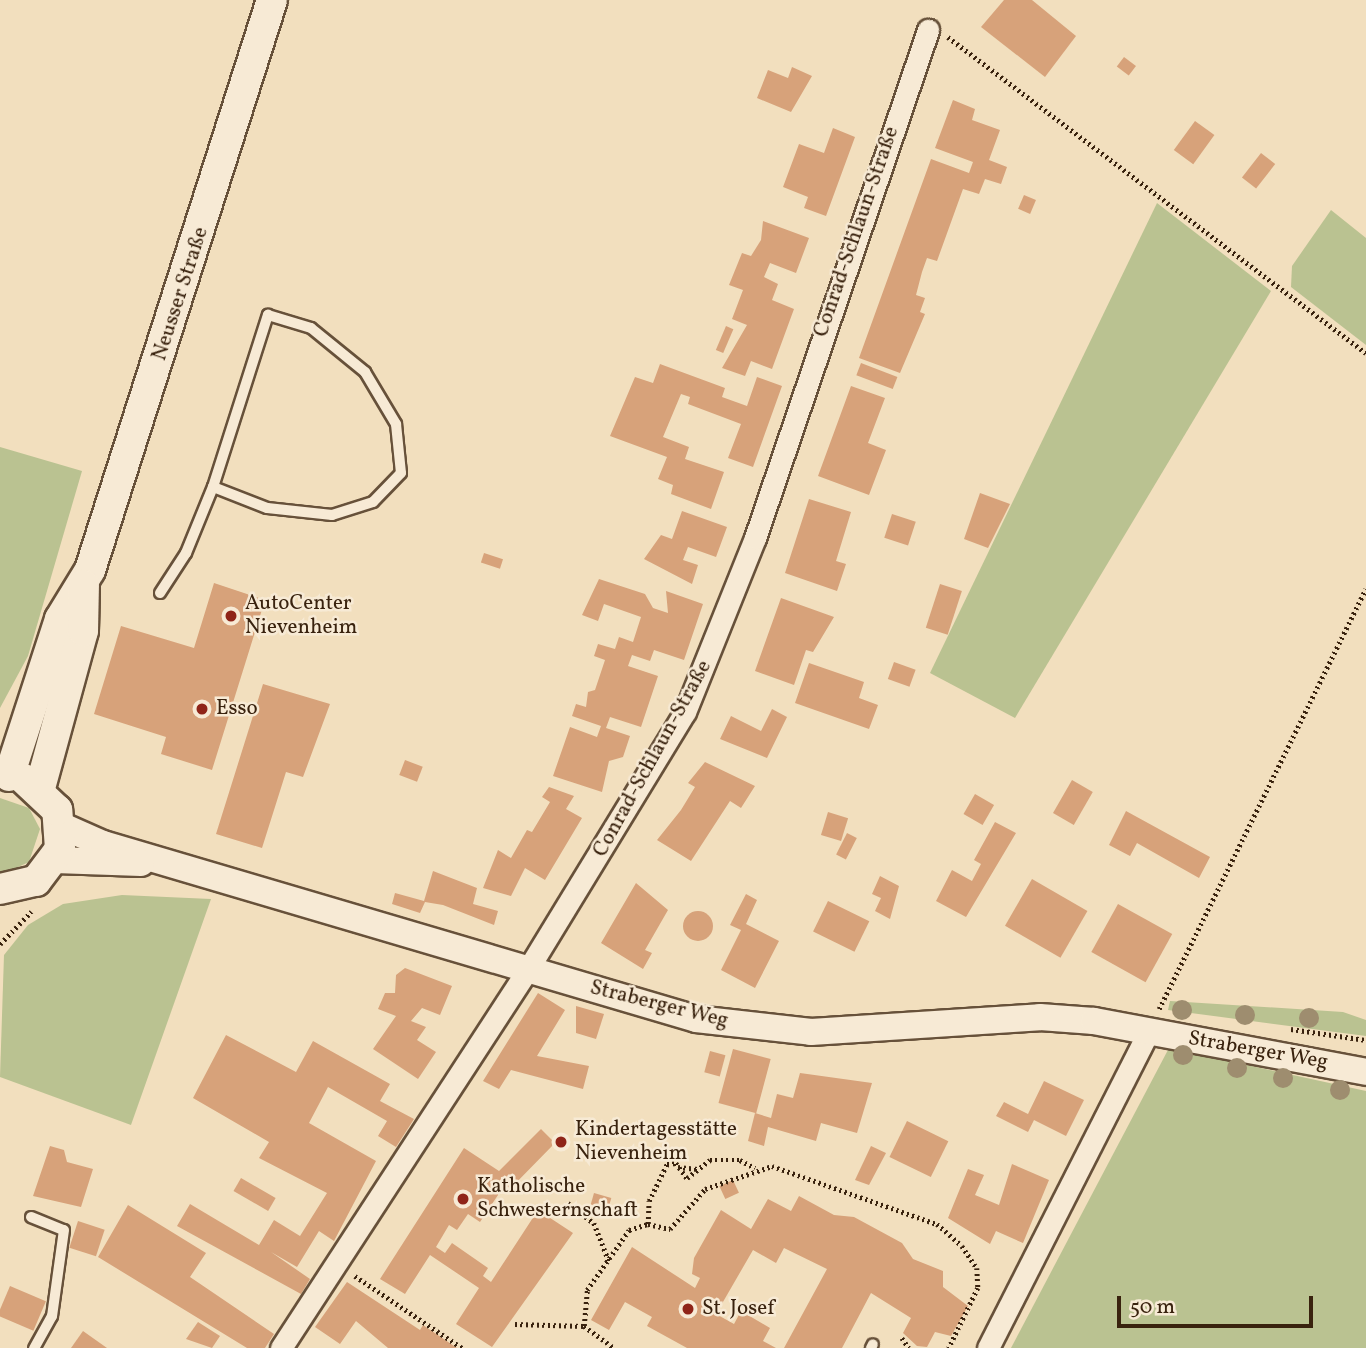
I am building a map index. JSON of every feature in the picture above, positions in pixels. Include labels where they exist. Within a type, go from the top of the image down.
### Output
[{"type":"main road","name":"Neusser Straße","points":[[40,788],[83,631],[84,585],[272,0]]},
{"type":"main road","name":"Neusser Straße","points":[[4,776],[60,619],[84,585]]},
{"type":"main road","points":[[3,896],[36,881],[55,860],[62,826],[40,788],[4,776]]},
{"type":"street","name":"Conrad-Schlaun-Straße","points":[[286,1346],[643,785],[710,661],[928,30]]},
{"type":"street","name":"Straberger Weg","points":[[62,826],[184,867],[696,1018],[754,1027],[823,1031],[1040,1017],[1153,1022],[1366,1072]]},
{"type":"street","name":"Straberger Weg","points":[[55,860],[184,867]]},
{"type":"street","points":[[988,1348],[1153,1022]]},
{"type":"lane","points":[[160,593],[186,553],[213,487],[268,314],[311,328],[366,372],[396,424],[401,472],[373,502],[332,515],[267,508],[213,487]]},
{"type":"lane","points":[[30,1217],[64,1230],[52,1316],[33,1348]]},
{"type":"path","points":[[928,30],[952,39],[1366,353]]},
{"type":"path","points":[[1153,1022],[1366,589]]},
{"type":"path","points":[[648,1224],[662,1169],[670,1162],[687,1178],[717,1160],[755,1168]]},
{"type":"path","points":[[584,1326],[587,1290],[629,1230],[648,1224],[670,1228],[705,1189],[755,1168],[772,1166],[950,1233],[978,1276],[976,1297],[949,1348]]},
{"type":"path","points":[[678,1167],[699,1169]]},
{"type":"path","points":[[568,1203],[594,1223],[609,1261]]},
{"type":"path","points":[[336,1264],[462,1348]]},
{"type":"path","points":[[515,1324],[584,1326],[614,1348]]},
{"type":"path","points":[[902,1338],[909,1348]]},
{"type":"green space","points":[[1157,203],[1271,291],[1015,718],[930,673]]},
{"type":"green space","points":[[1331,210],[1366,238],[1366,345],[1291,287],[1292,266]]},
{"type":"green space","points":[[0,447],[82,471],[28,656],[0,708]]},
{"type":"green space","points":[[0,798],[29,808],[40,829],[29,862],[7,872],[0,871]]},
{"type":"green space","points":[[122,895],[211,899],[131,1125],[0,1077],[4,955],[28,925],[63,904]]},
{"type":"green space","points":[[1170,1001],[1343,1012],[1366,1020],[1366,1036],[1168,1010]]},
{"type":"green space","points":[[1169,1048],[1366,1091],[1366,1348],[1011,1348]]},
{"type":"building","points":[[1004,0],[1032,0],[1076,36],[1045,77],[981,27]]},
{"type":"building","points":[[1124,57],[1136,66],[1129,76],[1117,67]]},
{"type":"building","points":[[792,67],[812,76],[791,112],[757,98],[768,70],[788,78]]},
{"type":"building","points":[[953,100],[975,109],[972,120],[1000,130],[989,160],[1007,167],[1001,184],[985,179],[979,194],[963,189],[937,261],[927,258],[916,295],[925,298],[920,312],[925,314],[900,373],[859,358],[931,159],[969,173],[973,162],[935,148]]},
{"type":"building","points":[[1195,121],[1214,135],[1193,164],[1174,150]]},
{"type":"building","points":[[833,128],[855,137],[826,216],[804,208],[808,197],[783,187],[799,144],[824,153]]},
{"type":"building","points":[[1261,153],[1275,164],[1256,189],[1242,177]]},
{"type":"building","points":[[1024,195],[1036,200],[1030,214],[1018,209]]},
{"type":"building","points":[[763,221],[809,238],[796,273],[770,263],[764,277],[778,284],[772,300],[794,309],[772,369],[751,361],[745,376],[722,368],[747,325],[732,319],[743,290],[729,285],[742,253],[751,256],[761,240]]},
{"type":"building","points":[[726,326],[733,329],[723,353],[716,350]]},
{"type":"building","points":[[861,363],[897,377],[893,389],[856,375]]},
{"type":"building","points":[[660,364],[725,388],[722,397],[747,406],[757,377],[782,386],[753,467],[728,458],[741,424],[688,404],[690,397],[681,394],[663,437],[689,447],[685,459],[724,472],[711,509],[671,494],[673,485],[658,479],[667,457],[610,436],[635,377],[653,383]]},
{"type":"building","points":[[851,386],[885,398],[868,443],[886,450],[869,495],[818,476]]},
{"type":"building","points":[[980,493],[1010,504],[988,548],[964,539]]},
{"type":"building","points":[[809,499],[851,512],[836,561],[846,564],[837,591],[785,573]]},
{"type":"building","points":[[682,511],[727,527],[716,557],[688,547],[683,560],[698,565],[692,584],[644,559],[661,535],[672,539]]},
{"type":"building","points":[[892,514],[916,522],[908,546],[884,538]]},
{"type":"building","points":[[484,553],[503,559],[500,569],[481,563]]},
{"type":"building","points":[[599,579],[645,594],[653,608],[668,613],[666,591],[703,604],[684,660],[654,650],[650,661],[632,655],[628,666],[658,676],[641,727],[610,717],[606,728],[630,736],[623,757],[609,761],[602,792],[553,776],[570,727],[597,737],[601,726],[572,716],[576,704],[586,707],[588,692],[595,690],[605,660],[594,656],[598,644],[615,649],[619,637],[633,642],[641,617],[604,604],[598,621],[582,615]]},
{"type":"building","points":[[214,583],[265,600],[212,770],[161,754],[166,737],[94,714],[121,626],[194,648]]},
{"type":"building","points":[[940,584],[962,591],[948,635],[926,628]]},
{"type":"building","points":[[781,598],[834,617],[813,652],[806,650],[794,685],[755,671]]},
{"type":"building","points":[[894,662],[916,670],[909,687],[888,679]]},
{"type":"building","points":[[809,663],[864,682],[859,698],[878,705],[869,729],[795,703]]},
{"type":"building","points":[[263,684],[330,704],[303,777],[286,772],[262,848],[216,834]]},
{"type":"building","points":[[772,709],[787,717],[767,758],[720,739],[731,716],[761,731]]},
{"type":"building","points":[[405,760],[423,767],[417,782],[399,775]]},
{"type":"building","points":[[705,762],[755,786],[741,808],[730,801],[691,861],[657,840],[681,810],[695,787],[688,783]]},
{"type":"building","points":[[1072,780],[1093,792],[1074,825],[1053,813]]},
{"type":"building","points":[[549,787],[574,796],[566,809],[582,818],[545,880],[525,868],[511,896],[483,888],[498,850],[511,858],[527,830],[532,832],[550,802],[542,797]]},
{"type":"building","points":[[975,794],[994,805],[983,825],[964,814]]},
{"type":"building","points":[[1126,811],[1210,857],[1199,878],[1137,843],[1130,856],[1109,845]]},
{"type":"building","points":[[828,812],[848,818],[841,841],[821,835]]},
{"type":"building","points":[[995,822],[1016,833],[966,917],[936,901],[952,870],[972,881],[981,864],[974,860]]},
{"type":"building","points":[[847,833],[857,838],[846,859],[836,854]]},
{"type":"building","points":[[433,871],[477,888],[473,904],[498,911],[494,925],[443,905],[425,902],[420,913],[392,904],[395,893],[424,901]]},
{"type":"building","points":[[880,876],[899,886],[890,919],[875,911],[881,898],[872,894]]},
{"type":"building","points":[[1032,879],[1087,911],[1060,958],[1005,926]]},
{"type":"building","points":[[636,883],[668,910],[645,950],[652,953],[643,969],[601,943]]},
{"type":"building","points":[[746,894],[757,900],[746,924],[779,941],[755,988],[721,970],[741,930],[730,925]]},
{"type":"building","points":[[828,901],[869,921],[854,952],[813,932]]},
{"type":"building","points":[[1118,904],[1172,934],[1146,982],[1091,952]]},
{"type":"building","points":[[698,911],[708,916],[713,926],[708,936],[698,941],[688,936],[683,926],[688,916]]},
{"type":"building","points":[[405,968],[452,986],[440,1015],[422,1008],[411,1021],[426,1027],[417,1040],[436,1052],[418,1079],[373,1049],[396,1016],[378,1009],[385,993],[395,993],[396,975]]},
{"type":"building","points":[[538,993],[565,1010],[537,1056],[589,1066],[583,1089],[511,1070],[499,1089],[483,1081]]},
{"type":"building","points":[[576,1006],[604,1014],[596,1039],[576,1033]]},
{"type":"building","points":[[226,1035],[296,1072],[313,1041],[390,1084],[380,1101],[414,1119],[396,1147],[378,1136],[387,1121],[328,1087],[309,1123],[376,1161],[334,1241],[319,1231],[297,1267],[271,1252],[310,1279],[301,1294],[177,1226],[190,1204],[259,1245],[274,1220],[300,1236],[327,1193],[259,1158],[269,1142],[193,1098]]},
{"type":"building","points":[[733,1049],[771,1059],[756,1113],[719,1103]]},
{"type":"building","points":[[710,1051],[725,1055],[720,1076],[704,1072]]},
{"type":"building","points":[[800,1073],[872,1083],[857,1133],[821,1123],[816,1141],[768,1127],[764,1146],[748,1141],[755,1113],[771,1118],[777,1094],[793,1098]]},
{"type":"building","points":[[1044,1081],[1084,1100],[1066,1136],[1034,1120],[1028,1132],[996,1116],[1004,1102],[1028,1114]]},
{"type":"building","points":[[907,1121],[948,1141],[931,1177],[889,1157]]},
{"type":"building","points":[[541,1129],[555,1143],[507,1192],[502,1189],[480,1222],[468,1214],[457,1230],[449,1225],[436,1247],[445,1253],[452,1243],[488,1268],[483,1276],[491,1282],[538,1210],[573,1233],[492,1347],[456,1324],[479,1288],[430,1255],[405,1294],[380,1279],[464,1148],[499,1171]]},
{"type":"building","points":[[50,1146],[64,1150],[67,1162],[93,1169],[81,1207],[33,1196]]},
{"type":"building","points":[[871,1146],[886,1153],[869,1185],[855,1180]]},
{"type":"building","points":[[1012,1164],[1049,1180],[1023,1243],[996,1231],[990,1244],[948,1218],[968,1169],[984,1175],[975,1195],[999,1205]]},
{"type":"building","points":[[241,1178],[276,1198],[268,1211],[234,1191]]},
{"type":"building","points":[[733,1180],[739,1193],[725,1199],[719,1186]]},
{"type":"building","points":[[594,1193],[611,1198],[607,1213],[590,1208]]},
{"type":"building","points":[[799,1196],[834,1215],[854,1217],[902,1243],[913,1259],[943,1271],[943,1287],[968,1306],[951,1336],[935,1332],[927,1347],[917,1346],[903,1333],[911,1318],[871,1293],[842,1348],[784,1348],[827,1269],[784,1248],[776,1263],[753,1250],[716,1314],[734,1324],[741,1311],[770,1328],[763,1341],[776,1348],[687,1348],[647,1326],[652,1317],[625,1302],[609,1330],[591,1320],[632,1247],[695,1288],[700,1278],[692,1274],[694,1258],[721,1210],[751,1229],[768,1199],[791,1211]]},
{"type":"building","points":[[128,1205],[206,1253],[190,1277],[274,1334],[265,1348],[247,1348],[98,1257]]},
{"type":"building","points":[[78,1221],[105,1230],[96,1256],[69,1248]]},
{"type":"building","points":[[347,1282],[420,1330],[423,1325],[457,1348],[388,1348],[356,1321],[340,1344],[315,1327]]},
{"type":"building","points":[[10,1286],[46,1301],[33,1331],[0,1317],[0,1310]]},
{"type":"building","points":[[198,1322],[220,1336],[212,1348],[186,1339]]},
{"type":"building","points":[[83,1331],[107,1348],[71,1348]]},
{"type":"place","name":"AutoCenter Nievenheim","points":[[231,616]]},
{"type":"place","name":"Esso","points":[[202,709]]},
{"type":"place","name":"Kindertagesstätte Nievenheim","points":[[561,1142]]},
{"type":"place","name":"Katholische Schwesternschaft","points":[[463,1199]]},
{"type":"place","name":"St. Josef","points":[[688,1309]]}]
